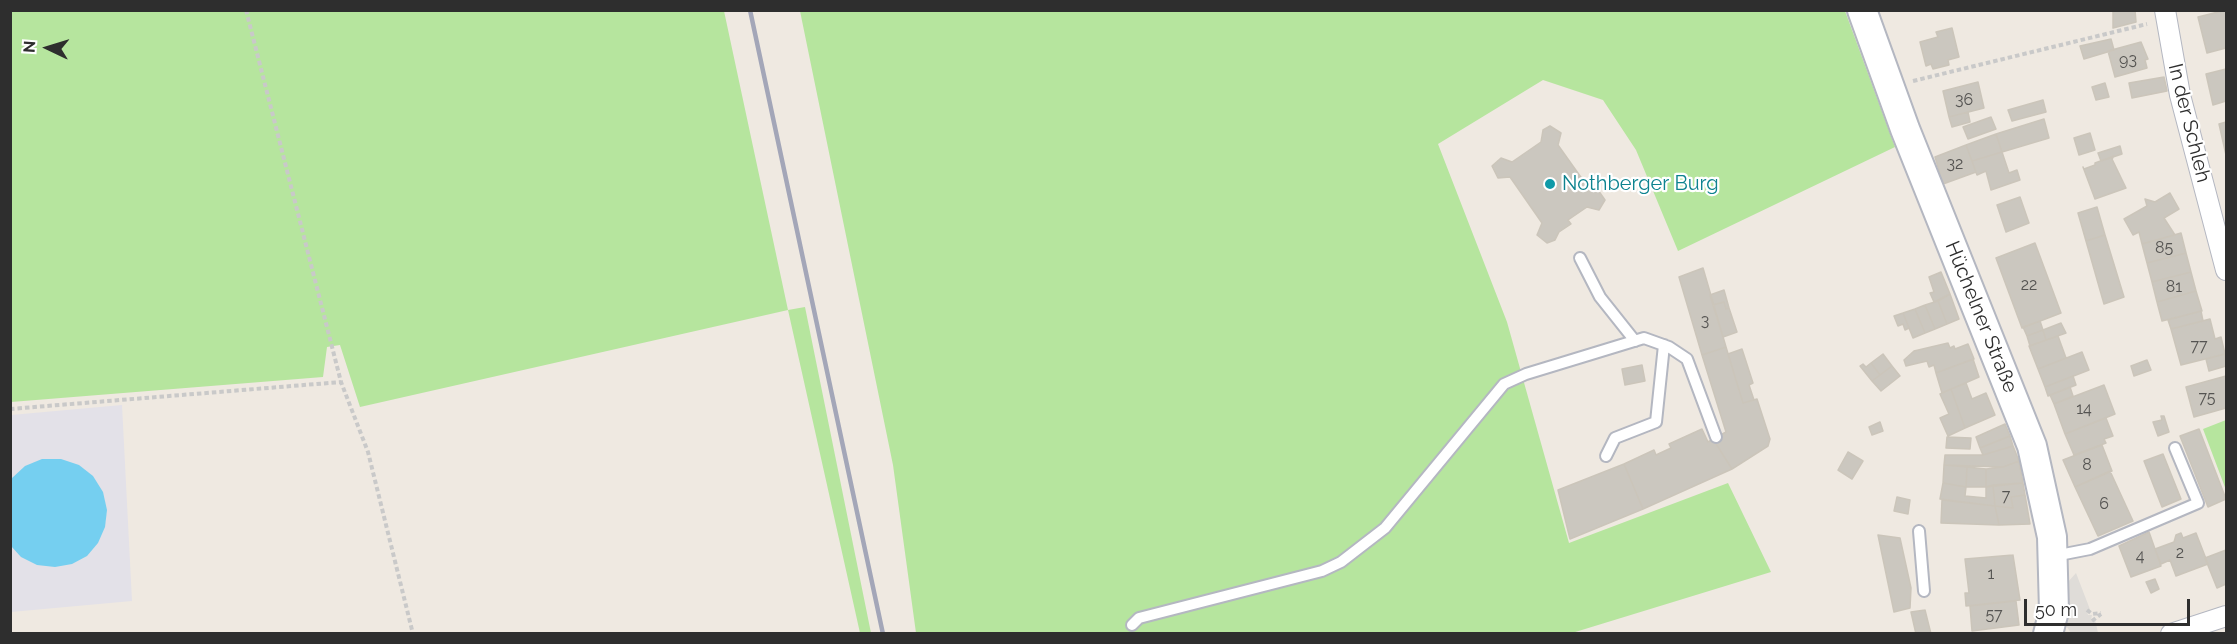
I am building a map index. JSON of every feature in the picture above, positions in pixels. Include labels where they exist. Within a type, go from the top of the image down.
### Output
[{"type":"street","name":"Hüchelner Straße","points":[[1862,10],[1890,87],[2032,446],[2054,556],[2054,611],[2048,633]]},
{"type":"street","name":"In der Schleh","points":[[2165,15],[2180,95],[2226,270]]},
{"type":"street","points":[[2171,633],[2226,616]]},
{"type":"lane","points":[[1580,258],[1600,297],[1635,341]]},
{"type":"lane","points":[[1132,626],[1140,618],[1322,571],[1341,562],[1385,528],[1504,384],[1526,374],[1644,338],[1664,345],[1687,359],[1716,437]]},
{"type":"lane","points":[[1606,456],[1615,438],[1656,422],[1664,345]]},
{"type":"lane","points":[[2054,556],[2090,549],[2198,503],[2175,448]]},
{"type":"lane","points":[[1919,531],[1924,591]]},
{"type":"path","points":[[246,10],[341,382],[368,452],[413,633]]},
{"type":"path","points":[[1890,87],[2165,15]]},
{"type":"path","points":[[10,409],[341,382]]},
{"type":"path","points":[[2087,610],[2092,614],[2101,613],[2092,621]]},
{"type":"shaded area","points":[[122,405],[132,601],[11,612],[11,415]]},
{"type":"shaded area","points":[[2076,573],[2091,612],[2087,611],[2088,615],[2092,615],[2091,620],[2095,619],[2098,633],[2071,633],[2067,627],[2067,583]]},
{"type":"green space","points":[[11,10],[724,11],[788,310],[360,407],[340,345],[327,347],[323,377],[11,402]]},
{"type":"green space","points":[[800,11],[1845,11],[1895,147],[1678,251],[1636,150],[1603,100],[1543,80],[1438,144],[1507,322],[1569,543],[1728,483],[1771,572],[1572,633],[916,633],[893,465]]},
{"type":"green space","points":[[805,307],[871,633],[860,633],[788,310]]},
{"type":"green space","points":[[2226,420],[2226,490],[2203,429]]},
{"type":"water","points":[[42,459],[61,459],[79,465],[93,476],[103,492],[107,510],[105,527],[98,543],[87,556],[72,564],[55,567],[37,565],[21,557],[11,546],[11,479],[25,466]]},
{"type":"building","points":[[2113,10],[2135,10],[2136,22],[2113,28]]},
{"type":"building","points":[[2226,10],[2226,48],[2207,53],[2198,17]]},
{"type":"building","points":[[1952,28],[1959,57],[1948,60],[1949,65],[1933,69],[1931,64],[1926,66],[1920,42],[1938,37],[1936,32]]},
{"type":"building","points":[[2111,39],[2114,50],[2084,59],[2080,46]]},
{"type":"building","points":[[2141,42],[2148,59],[2145,60],[2147,68],[2115,77],[2108,51]]},
{"type":"building","points":[[2226,69],[2226,101],[2213,105],[2206,74]]},
{"type":"building","points":[[2164,77],[2167,91],[2132,98],[2129,83]]},
{"type":"building","points":[[1978,82],[1984,108],[1949,117],[1943,91]]},
{"type":"building","points":[[2105,83],[2109,97],[2096,100],[2092,87]]},
{"type":"building","points":[[2043,100],[2046,112],[2012,121],[2008,110]]},
{"type":"building","points":[[1968,112],[1970,122],[1952,127],[1949,117]]},
{"type":"building","points":[[1991,117],[1996,129],[1968,139],[1963,127]]},
{"type":"building","points":[[2044,119],[2049,138],[2002,152],[1996,134]]},
{"type":"building","points":[[2226,122],[2226,155],[2219,124]]},
{"type":"building","name":"Nothberger Burg","points":[[1550,126],[1561,133],[1558,145],[1590,190],[1598,190],[1605,200],[1599,210],[1587,207],[1568,220],[1571,224],[1559,232],[1555,240],[1547,243],[1537,235],[1542,223],[1510,177],[1498,178],[1492,166],[1501,158],[1512,162],[1541,142],[1543,130]]},
{"type":"building","points":[[2090,133],[2095,150],[2079,155],[2074,138]]},
{"type":"building","points":[[1996,134],[2002,152],[1972,161],[1966,145]]},
{"type":"building","points":[[1966,145],[1976,172],[1943,184],[1935,157]]},
{"type":"building","points":[[2120,146],[2122,154],[2101,161],[2098,153]]},
{"type":"building","points":[[2002,152],[2009,173],[2017,170],[2020,180],[1991,190],[1986,171],[1977,175],[1972,161]]},
{"type":"building","points":[[2114,156],[2112,159],[2126,188],[2095,199],[2083,167],[2084,169]]},
{"type":"building","points":[[2170,193],[2179,209],[2164,218],[2175,235],[2142,244],[2139,232],[2133,235],[2124,219],[2147,206],[2145,199],[2155,202]]},
{"type":"building","points":[[2020,197],[2029,223],[2006,232],[1997,205]]},
{"type":"building","points":[[2097,207],[2105,235],[2086,241],[2078,213]]},
{"type":"building","points":[[2181,233],[2186,253],[2147,263],[2142,244]]},
{"type":"building","points":[[2105,235],[2124,297],[2104,304],[2086,241]]},
{"type":"building","points":[[2035,243],[2061,313],[2022,328],[1996,258]]},
{"type":"building","points":[[2186,253],[2191,272],[2152,282],[2147,263]]},
{"type":"building","points":[[1703,268],[1726,347],[1702,355],[1679,277]]},
{"type":"building","points":[[1941,272],[1950,294],[1934,302],[1930,293],[1934,292],[1929,277]]},
{"type":"building","points":[[2191,272],[2196,291],[2157,302],[2152,282]]},
{"type":"building","points":[[1724,290],[1729,308],[1726,309],[1724,302],[1713,305],[1710,295]]},
{"type":"building","points":[[2196,291],[2202,311],[2162,321],[2157,302]]},
{"type":"building","points":[[1950,294],[1959,319],[1947,324],[1938,301]]},
{"type":"building","points":[[1938,301],[1947,324],[1935,329],[1925,305]]},
{"type":"building","points":[[1724,302],[1726,309],[1729,308],[1737,332],[1723,337],[1713,305]]},
{"type":"building","points":[[1925,305],[1935,329],[1925,333],[1915,309]]},
{"type":"building","points":[[1915,309],[1925,333],[1913,338],[1903,313]]},
{"type":"building","points":[[2201,311],[2203,321],[2171,329],[2168,320]]},
{"type":"building","points":[[1903,313],[1909,328],[1905,330],[1903,324],[1898,326],[1894,316]]},
{"type":"building","points":[[2210,319],[2215,339],[2221,337],[2225,354],[2181,365],[2171,329]]},
{"type":"building","points":[[2040,321],[2043,330],[2027,336],[2023,327]]},
{"type":"building","points":[[2061,323],[2066,333],[2046,340],[2043,330]]},
{"type":"building","points":[[2043,330],[2046,340],[2030,346],[2027,336]]},
{"type":"building","points":[[2058,336],[2066,358],[2038,369],[2029,346]]},
{"type":"building","points":[[1948,343],[1950,348],[1954,346],[1955,349],[1968,344],[1974,359],[1936,373],[1934,365],[1929,367],[1927,361],[1906,366],[1904,360],[1914,351]]},
{"type":"building","points":[[1726,347],[1743,403],[1757,399],[1770,439],[1768,446],[1732,469],[1713,439],[1726,432],[1702,355]]},
{"type":"building","points":[[1742,349],[1753,383],[1749,385],[1754,400],[1743,403],[1728,354]]},
{"type":"building","points":[[2082,352],[2089,370],[2045,387],[2038,369]]},
{"type":"building","points":[[1883,354],[1892,366],[1880,375],[1871,363]]},
{"type":"building","points":[[2225,354],[2226,366],[2209,371],[2206,359]]},
{"type":"building","points":[[1973,359],[1979,377],[1942,393],[1936,373]]},
{"type":"building","points":[[2147,360],[2151,370],[2134,376],[2131,366]]},
{"type":"building","points":[[1871,363],[1880,375],[1872,381],[1860,366],[1863,364],[1866,367]]},
{"type":"building","points":[[1642,365],[1645,381],[1625,385],[1622,369]]},
{"type":"building","points":[[1892,366],[1900,376],[1881,391],[1872,381]]},
{"type":"building","points":[[2073,376],[2076,385],[2048,396],[2045,387]]},
{"type":"building","points":[[2226,376],[2226,408],[2194,417],[2186,387]]},
{"type":"building","points":[[1966,383],[1972,399],[1986,393],[1995,415],[1965,428],[1951,389]]},
{"type":"building","points":[[2104,385],[2115,414],[2065,434],[2054,404]]},
{"type":"building","points":[[2070,387],[2073,396],[2054,404],[2050,395]]},
{"type":"building","points":[[1951,389],[1965,428],[1948,436],[1940,418],[1949,414],[1940,394]]},
{"type":"building","points":[[2161,416],[2164,416],[2169,432],[2158,436],[2153,422],[2162,420]]},
{"type":"building","points":[[2106,418],[2113,436],[2104,439],[2106,443],[2074,455],[2065,434]]},
{"type":"building","points":[[1880,422],[1883,431],[1872,435],[1869,427]]},
{"type":"building","points":[[2005,424],[2010,436],[1980,448],[1976,437]]},
{"type":"building","points":[[1702,429],[1708,442],[1713,439],[1732,469],[1643,509],[1624,464],[1654,450],[1656,455],[1671,448],[1669,444]]},
{"type":"building","points":[[2199,429],[2226,499],[2208,507],[2180,436]]},
{"type":"building","points":[[2010,436],[2013,446],[1983,455],[1980,448]]},
{"type":"building","points":[[1947,437],[1971,438],[1970,449],[1946,448]]},
{"type":"building","points":[[2102,445],[2112,471],[2075,487],[2063,460]]},
{"type":"building","points":[[2013,446],[2019,461],[2003,467],[1944,465],[1945,455],[1983,455]]},
{"type":"building","points":[[1848,452],[1863,461],[1852,479],[1838,470]]},
{"type":"building","points":[[2163,454],[2181,499],[2162,507],[2144,461]]},
{"type":"building","points":[[2019,461],[2023,483],[1986,487],[1986,469],[2003,467]]},
{"type":"building","points":[[1624,464],[1643,509],[1570,539],[1558,490]]},
{"type":"building","points":[[1944,465],[1967,467],[1966,487],[1943,483]]},
{"type":"building","points":[[1967,467],[1986,469],[1986,487],[1966,487]]},
{"type":"building","points":[[2110,471],[2133,521],[2098,536],[2075,487]]},
{"type":"building","points":[[1943,483],[1966,487],[1965,496],[1986,498],[1986,487],[1993,485],[1995,506],[1940,499]]},
{"type":"building","points":[[2023,483],[2025,495],[2011,497],[2013,508],[1995,506],[1993,485]]},
{"type":"building","points":[[2025,495],[2030,524],[1999,525],[1995,506],[2013,508],[2011,497]]},
{"type":"building","points":[[1897,497],[1910,500],[1908,514],[1894,511]]},
{"type":"building","points":[[1942,500],[1995,506],[1999,525],[1941,523]]},
{"type":"building","points":[[2149,532],[2161,566],[2131,577],[2119,546]]},
{"type":"building","points":[[2181,533],[2183,538],[2196,533],[2208,564],[2176,576],[2170,560],[2161,564],[2155,549],[2174,542],[2176,535]]},
{"type":"building","points":[[1878,535],[1900,538],[1911,588],[1910,608],[1894,612]]},
{"type":"building","points":[[2226,550],[2226,584],[2217,588],[2205,558]]},
{"type":"building","points":[[2013,555],[2020,600],[1966,606],[1965,593],[1969,593],[1965,559]]},
{"type":"building","points":[[2155,579],[2159,589],[2151,593],[2146,582]]},
{"type":"building","points":[[2016,601],[2019,625],[1972,631],[1970,606]]},
{"type":"building","points":[[1925,610],[1931,634],[1916,634],[1911,612]]},
{"type":"railway","points":[[750,10],[883,634]]},
{"type":"place","name":"Nothberger Burg","points":[[1550,184]]}]
